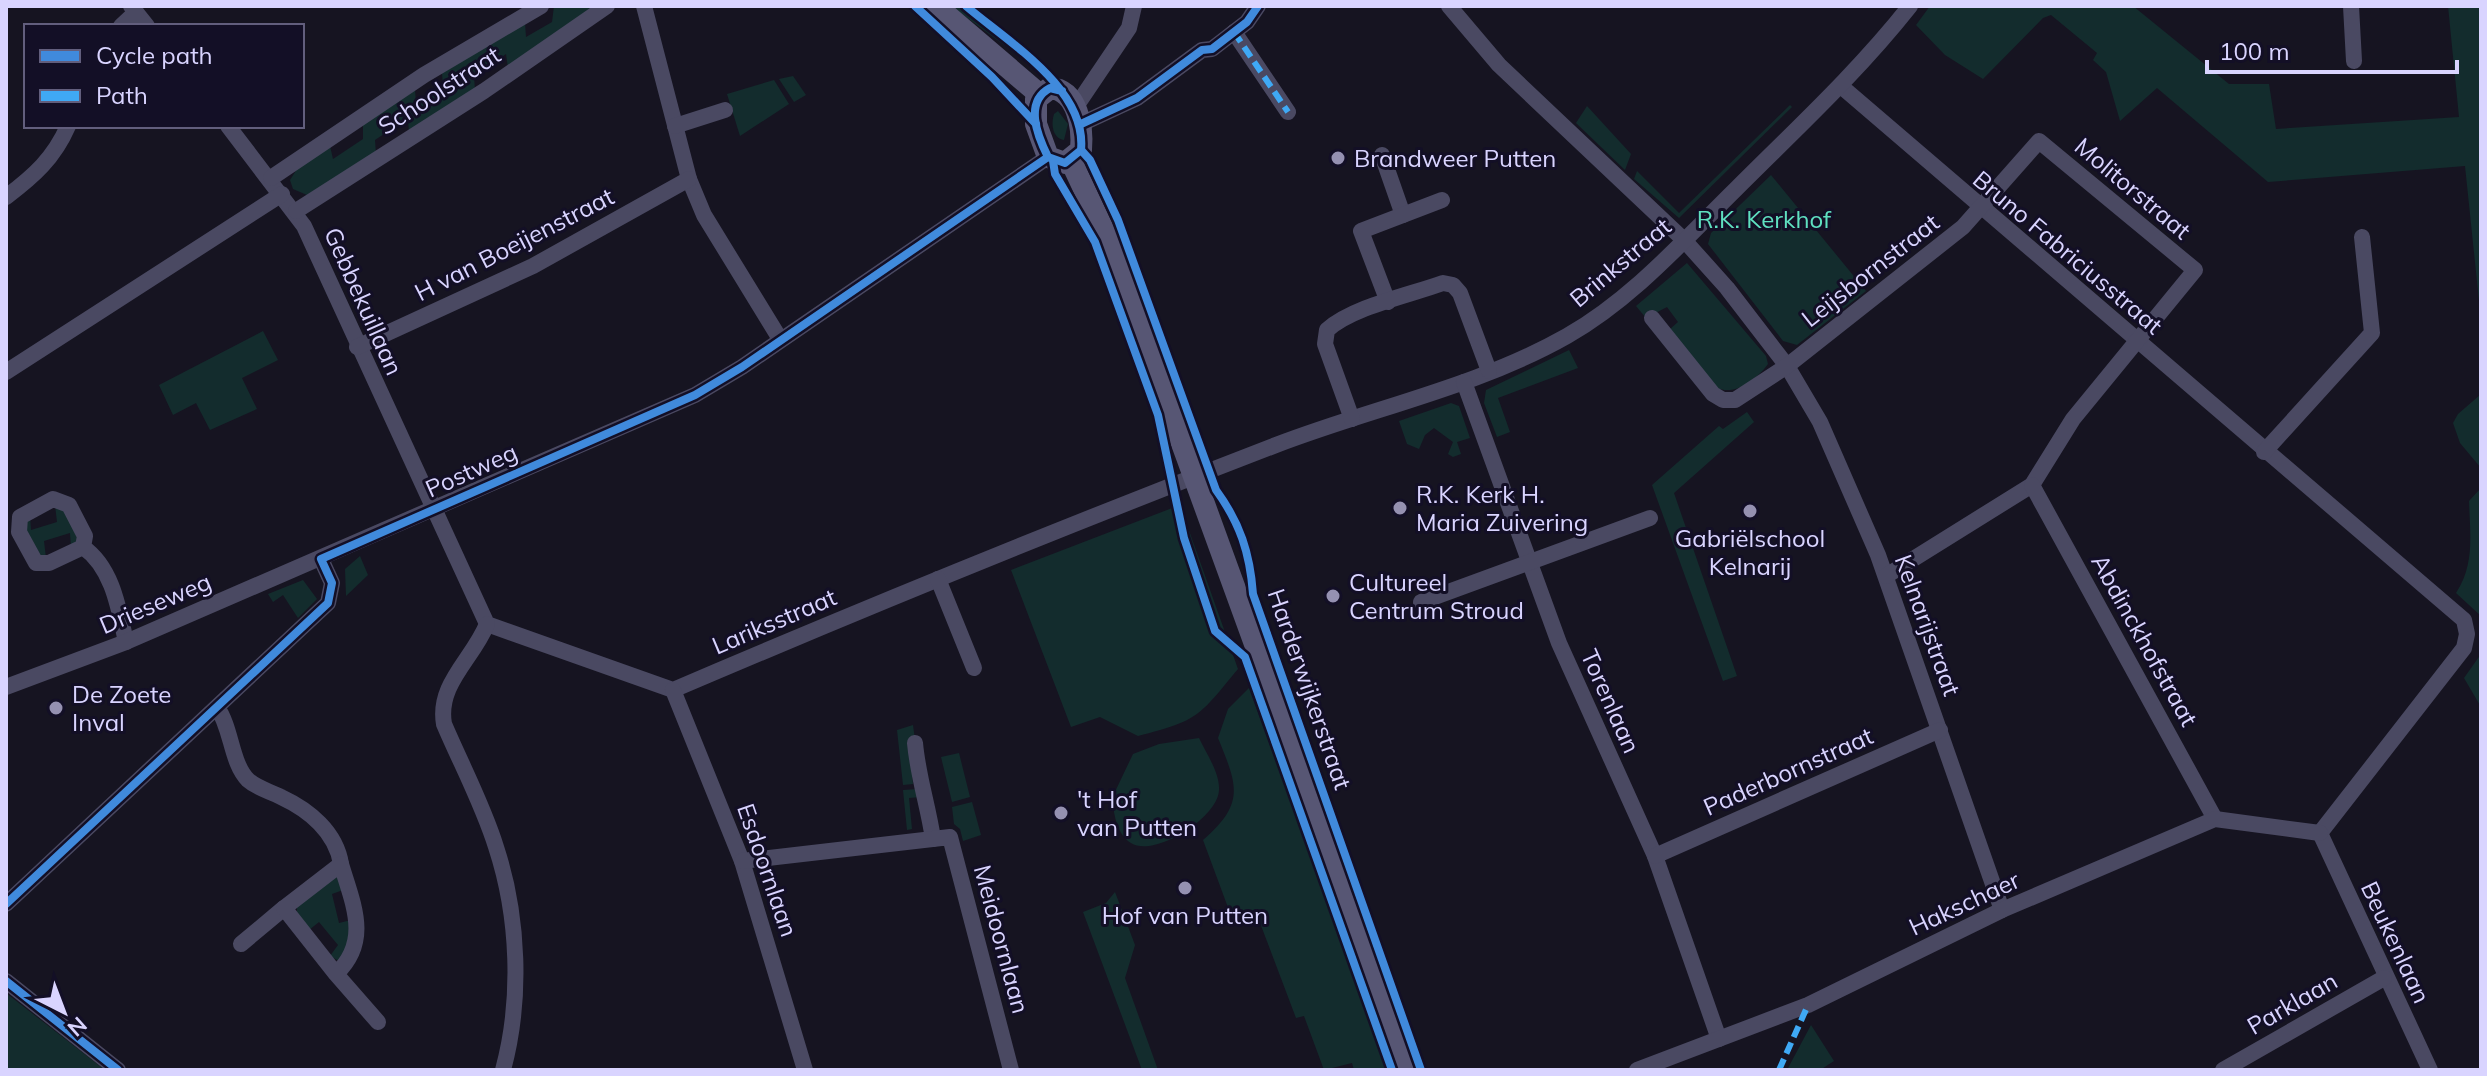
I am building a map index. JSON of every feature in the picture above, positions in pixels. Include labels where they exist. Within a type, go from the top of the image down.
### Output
[{"type":"main road","points":[[936,6],[1039,94]]},
{"type":"main road","points":[[1057,88],[1078,116],[1081,150],[1071,161],[1059,163],[1048,157],[1036,124],[1034,106],[1039,94],[1057,88]]},
{"type":"main road","name":"Harderwijkerstraat","points":[[1071,161],[1108,240],[1410,1070]]},
{"type":"street","name":"Schoolstraat","points":[[271,178],[424,75],[541,6]]},
{"type":"street","name":"Schoolstraat","points":[[296,211],[484,91],[607,6]]},
{"type":"street","points":[[644,6],[689,179],[704,215],[780,339]]},
{"type":"street","points":[[1078,116],[1129,28],[1133,6]]},
{"type":"street","points":[[1078,116],[1137,98],[1202,50],[1212,49],[1234,32],[1258,6]]},
{"type":"street","name":"Kelnarijstraat","points":[[1449,6],[1499,65],[1684,240],[1727,288],[1787,366],[1849,484],[1886,576],[2002,910]]},
{"type":"street","name":"Brinkstraat","points":[[1196,476],[1464,382],[1565,337],[1596,317],[1655,269],[1842,87],[1910,6]]},
{"type":"street","points":[[2351,6],[2354,61]]},
{"type":"street","points":[[1234,32],[1288,112]]},
{"type":"street","name":"Bruno Fabriciusstraat","points":[[1842,87],[2264,452],[2464,620],[2467,634],[2464,648],[2320,833]]},
{"type":"street","points":[[675,126],[725,110]]},
{"type":"street","points":[[6,197],[36,174],[57,152],[67,128]]},
{"type":"street","name":"Gebbekuillaan","points":[[230,128],[296,211],[434,508]]},
{"type":"street","name":"Molitorstraat","points":[[1980,208],[2039,141],[2195,270],[2136,341]]},
{"type":"street","points":[[1382,155],[1403,215]]},
{"type":"street","name":"Postweg","points":[[321,559],[695,395],[1048,157]]},
{"type":"street","name":"H van Boeijenstraat","points":[[357,347],[533,266],[689,179]]},
{"type":"street","points":[[6,372],[282,194]]},
{"type":"street","points":[[1388,302],[1361,231],[1442,200]]},
{"type":"street","name":"Leijsbornstraat","points":[[1787,366],[1963,227],[1980,208]]},
{"type":"street","points":[[2264,452],[2372,333],[2362,237]]},
{"type":"street","points":[[1352,419],[1325,344],[1327,330],[1337,321],[1388,302],[1443,283],[1453,285],[1460,293],[1489,371]]},
{"type":"street","points":[[1652,318],[1713,394],[1723,400],[1735,400],[1787,366]]},
{"type":"street","points":[[1886,576],[2032,485],[2073,419],[2136,341]]},
{"type":"street","name":"Torenlaan","points":[[1464,382],[1559,643],[1655,856],[1719,1039]]},
{"type":"street","name":"Lariksstraat","points":[[673,690],[1196,476]]},
{"type":"street","name":"Abdinckhofstraat","points":[[2032,485],[2215,819]]},
{"type":"street","points":[[83,547],[49,563],[36,563],[19,532],[20,517],[45,502],[60,500],[69,505],[81,527],[83,547],[94,556],[113,589],[126,642]]},
{"type":"street","points":[[434,508],[487,624],[673,690]]},
{"type":"street","points":[[1421,602],[1650,518]]},
{"type":"street","points":[[6,904],[328,603],[332,583],[321,559]]},
{"type":"street","name":"Drieseweg","points":[[6,687],[126,642],[321,559]]},
{"type":"street","points":[[938,579],[974,668]]},
{"type":"street","points":[[487,624],[480,640],[450,683],[441,710],[444,724],[495,845],[508,899],[515,989],[513,1023],[503,1070]]},
{"type":"street","name":"Esdoornlaan","points":[[673,690],[742,861],[805,1070]]},
{"type":"street","points":[[217,707],[233,738],[239,769],[260,788],[281,796],[321,825],[335,843],[358,934],[354,953],[336,974]]},
{"type":"street","name":"Paderbornstraat","points":[[1655,856],[1940,730]]},
{"type":"street","points":[[742,861],[933,839],[927,797],[918,782],[915,743]]},
{"type":"street","points":[[2215,819],[2320,833]]},
{"type":"street","name":"Hakschaer","points":[[1637,1070],[1808,1005],[2002,910],[2215,819]]},
{"type":"street","name":"Beukenlaan","points":[[2320,833],[2384,978],[2430,1070]]},
{"type":"street","name":"Meidoornlaan","points":[[933,839],[950,837],[1011,1070]]},
{"type":"street","points":[[241,944],[341,864]]},
{"type":"street","points":[[284,908],[378,1022]]},
{"type":"street","name":"Parklaan","points":[[2223,1070],[2384,978]]},
{"type":"street","points":[[6,981],[118,1070]]},
{"type":"green space","points":[[554,6],[597,6],[508,68],[506,54],[474,76],[475,91],[409,133],[408,118],[375,140],[376,154],[307,195],[293,189],[290,180],[297,169],[330,146],[333,159],[363,139],[363,124],[415,90],[416,103],[443,87],[442,73],[525,23],[526,37],[552,22]]},
{"type":"green space","points":[[951,6],[962,6],[1026,61]]},
{"type":"green space","points":[[1930,6],[2133,6],[2229,84],[2269,84],[2276,129],[2459,117],[2448,6],[2481,6],[2481,320],[2465,166],[2268,182],[2157,88],[2120,121],[2106,72],[2093,60],[2097,53],[2051,15],[2043,18],[1983,79],[1945,55],[1916,25]]},
{"type":"green space","points":[[793,76],[806,95],[794,102],[779,79]]},
{"type":"green space","points":[[774,80],[789,104],[740,136],[727,94]]},
{"type":"green space","points":[[1790,105],[1792,107],[1679,218],[1634,179],[1637,171],[1679,213]]},
{"type":"green space","points":[[1587,106],[1631,154],[1625,170],[1576,123]]},
{"type":"green space","points":[[1058,111],[1068,124],[1064,140],[1053,130],[1054,114]]},
{"type":"green space","name":"R.K. Kerkhof","points":[[1771,175],[1866,291],[1797,345],[1783,341],[1708,244],[1711,233]]},
{"type":"green space","points":[[1687,263],[1766,356],[1768,364],[1763,370],[1739,388],[1717,388],[1669,330],[1678,322],[1667,307],[1646,318],[1636,306]]},
{"type":"green space","points":[[263,331],[278,360],[242,378],[257,409],[210,430],[196,403],[173,415],[159,385]]},
{"type":"green space","points":[[1569,350],[1578,368],[1498,398],[1510,432],[1497,437],[1484,403],[1486,390]]},
{"type":"green space","points":[[2481,384],[2481,468],[2460,443],[2453,423],[2458,414],[2480,395]]},
{"type":"green space","points":[[1451,403],[1459,406],[1470,438],[1457,442],[1461,454],[1453,457],[1448,454],[1453,442],[1434,428],[1425,435],[1419,449],[1407,444],[1399,421]]},
{"type":"green space","points":[[1747,412],[1754,422],[1674,493],[1737,676],[1723,681],[1652,485],[1719,426],[1723,429]]},
{"type":"green space","points":[[2481,488],[2481,616],[2456,593],[2469,560],[2469,501]]},
{"type":"green space","points":[[55,505],[65,509],[78,540],[71,547],[70,533],[44,541],[46,558],[42,558],[26,530],[26,519],[30,516],[31,530],[57,522]]},
{"type":"green space","points":[[1180,505],[1238,669],[1205,707],[1174,726],[1138,736],[1100,717],[1071,727],[1011,570]]},
{"type":"green space","points":[[360,556],[368,575],[346,596],[345,569]]},
{"type":"green space","points":[[303,580],[317,599],[298,618],[283,595],[273,602],[268,594]]},
{"type":"green space","points":[[2481,654],[2481,707],[2464,678]]},
{"type":"green space","points":[[1249,688],[1389,1070],[1354,1070],[1352,1063],[1324,1070],[1304,1016],[1296,1018],[1257,915],[1233,921],[1203,840],[1217,827],[1232,804],[1233,781],[1218,738],[1228,709]]},
{"type":"green space","points":[[913,725],[915,740],[909,742],[913,784],[903,785],[897,730]]},
{"type":"green space","points":[[1199,738],[1217,777],[1219,790],[1216,801],[1197,823],[1169,840],[1154,845],[1131,843],[1119,829],[1112,798],[1133,754],[1159,744]]},
{"type":"green space","points":[[959,753],[970,797],[952,802],[941,757]]},
{"type":"green space","points":[[918,789],[921,797],[909,798],[912,829],[907,830],[903,790]]},
{"type":"green space","points":[[972,802],[981,835],[963,841],[960,829],[954,824],[952,807]]},
{"type":"green space","points":[[338,877],[343,890],[332,894],[339,923],[351,920],[352,940],[339,961],[330,956],[338,945],[319,922],[309,930],[297,912],[297,907],[327,878]]},
{"type":"green space","points":[[1115,892],[1135,945],[1125,978],[1158,1070],[1142,1070],[1083,912],[1106,903]]},
{"type":"green space","points":[[6,993],[105,1070],[6,1070]]},
{"type":"green space","points":[[1811,1025],[1834,1061],[1820,1070],[1787,1070]]},
{"type":"marked path","points":[[1234,32],[1288,112]]},
{"type":"marked path","points":[[1779,1070],[1808,1005]]},
{"type":"cycle path","points":[[915,6],[992,77],[1036,124]]},
{"type":"cycle path","points":[[966,6],[1042,69],[1058,87],[1071,107],[1080,128],[1081,150],[1065,163],[1048,157],[1035,120],[1037,102],[1042,94],[1050,88],[1062,91]]},
{"type":"cycle path","points":[[1081,124],[1137,98],[1202,50],[1212,49],[1247,22],[1258,6]]},
{"type":"cycle path","points":[[1081,150],[1090,160],[1118,220],[1216,490],[1242,539],[1253,594],[1421,1070]]},
{"type":"cycle path","points":[[6,904],[328,603],[332,583],[321,559],[695,395],[742,367],[1048,157]]},
{"type":"cycle path","points":[[1053,161],[1055,174],[1095,242],[1158,415],[1184,538],[1215,631],[1245,657],[1392,1070]]},
{"type":"cycle path","points":[[6,981],[118,1070]]},
{"type":"place","name":"Brandweer Putten","points":[[1338,158]]},
{"type":"place","name":"R.K. Kerk H. Maria Zuivering","points":[[1400,508]]},
{"type":"place","name":"Gabriëlschool Kelnarij","points":[[1750,511]]},
{"type":"place","name":"Cultureel Centrum Stroud","points":[[1333,596]]},
{"type":"place","name":"De Zoete Inval","points":[[56,708]]},
{"type":"place","name":"'t Hof van Putten","points":[[1061,813]]},
{"type":"place","name":"Hof van Putten","points":[[1185,888]]}]
